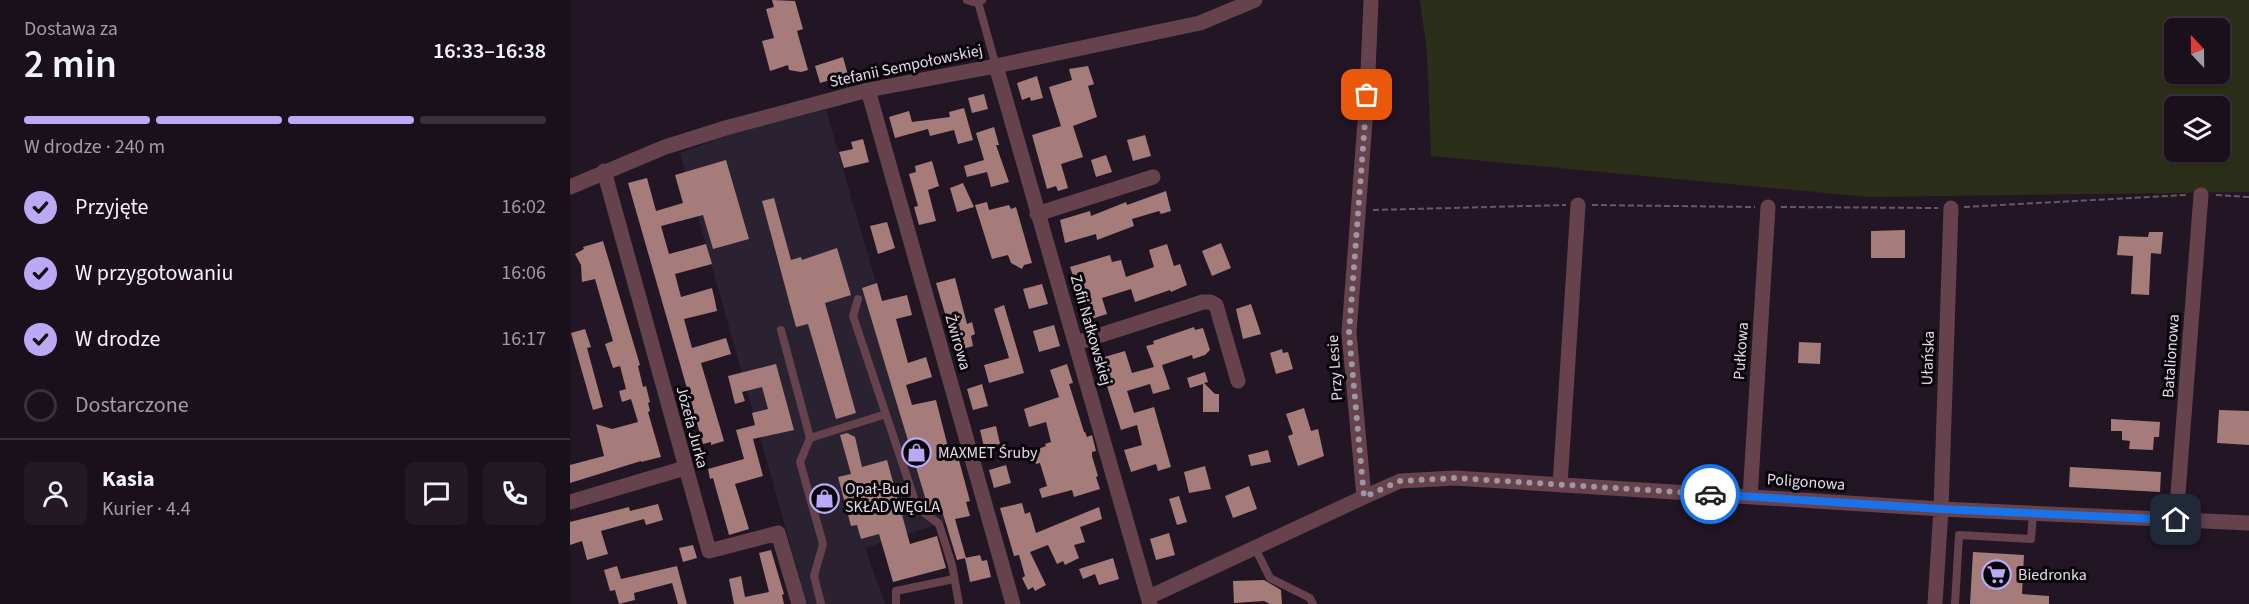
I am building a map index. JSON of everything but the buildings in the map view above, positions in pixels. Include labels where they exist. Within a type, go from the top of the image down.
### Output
[{"type":"street","name":"Stefanii Sempołowskiej","points":[[570,187],[665,147],[729,126],[868,90],[1200,23],[1255,0]]},
{"type":"street","name":"Przy Lesie","points":[[1364,497],[1349,333],[1367,95],[1371,0]]},
{"type":"street","name":"Zofii Nałkowskiej","points":[[996,66],[1150,601]]},
{"type":"street","name":"Żwirowa","points":[[868,90],[1013,604]]},
{"type":"street","name":"Józefa Jurka","points":[[604,171],[709,551],[778,532],[799,604]]},
{"type":"street","points":[[1037,214],[1153,177]]},
{"type":"street","name":"Batalionowa","points":[[2176,520],[2201,195]]},
{"type":"street","points":[[1560,485],[1578,205]]},
{"type":"street","name":"Pułkowa","points":[[1750,497],[1768,207]]},
{"type":"street","name":"Ułańska","points":[[1935,604],[1941,509],[1951,208]]},
{"type":"street","points":[[1076,343],[1203,302],[1210,302],[1216,306],[1238,381]]},
{"type":"street","points":[[570,502],[685,468]]},
{"type":"street","name":"Poligonowa","points":[[1364,497],[1400,481],[1444,478],[1941,509],[2249,523]]},
{"type":"street","points":[[1150,601],[1364,497]]},
{"type":"lane","points":[[966,0],[980,1],[996,66]]},
{"type":"lane","points":[[858,299],[853,316],[917,507],[939,524],[959,604]]},
{"type":"lane","points":[[781,330],[810,438],[800,462],[823,544],[814,576],[821,604]]},
{"type":"lane","points":[[810,438],[886,414]]},
{"type":"lane","points":[[1955,604],[1959,535],[2031,539],[2032,514]]},
{"type":"lane","points":[[1255,548],[1270,578],[1310,598],[1313,604]]},
{"type":"lane","points":[[896,604],[896,591],[954,579]]},
{"type":"path","points":[[1359,211],[1578,205],[1951,208],[2201,195],[2249,197]]},
{"type":"shaded area","points":[[826,110],[945,522],[865,548],[885,604],[807,604],[680,153],[739,131]]},
{"type":"green space","points":[[1420,0],[2249,0],[2249,192],[1868,197],[1431,156],[1427,53]]},
{"type":"way so far","points":[[1367,95],[1349,333],[1364,497],[1400,481],[1455,478],[1710,494]]},
{"type":"place","name":"MAXMET Śruby","points":[[917,453]]},
{"type":"place","name":"Opał-Bud SKŁAD WĘGLA","points":[[824,498]]},
{"type":"place","name":"Biedronka","points":[[1997,575]]},
{"type":"route","points":[[1710,494],[1941,509],[2176,520]]}]
